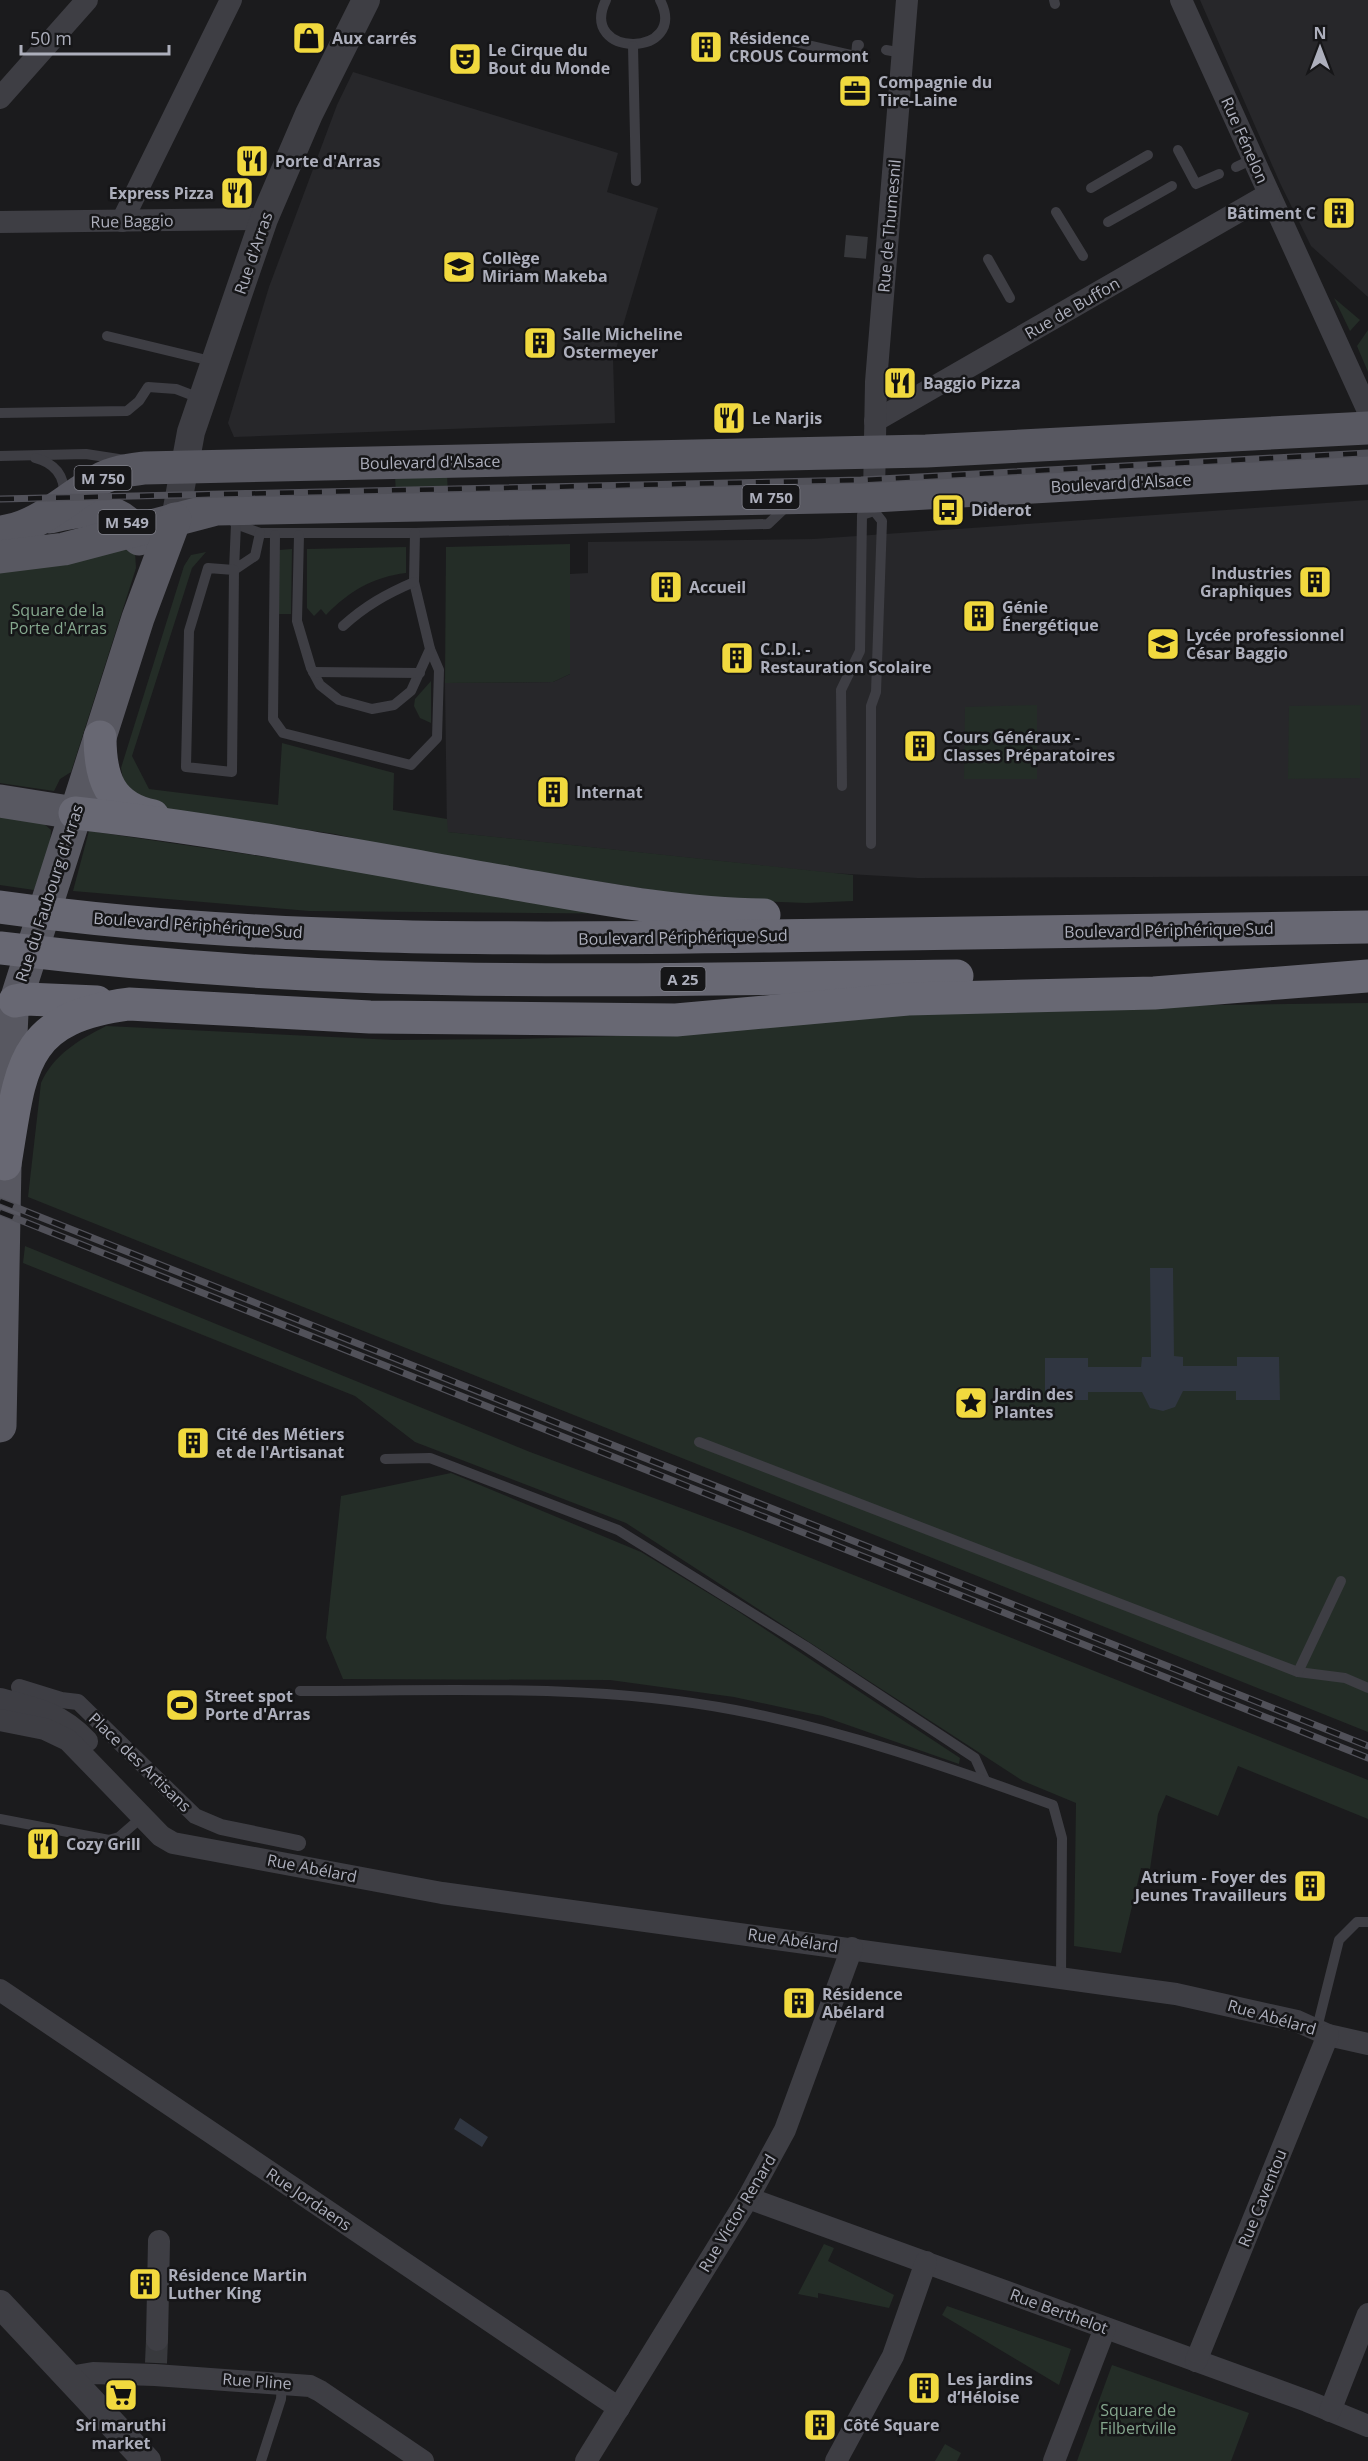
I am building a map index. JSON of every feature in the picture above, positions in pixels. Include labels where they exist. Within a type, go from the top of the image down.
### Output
[{"type":"highway","points":[[100,737],[102,768],[106,784],[120,800],[138,811],[272,836],[337,852]]},
{"type":"highway","points":[[75,813],[337,852],[632,903],[712,914],[770,916],[1265,908],[1368,922]]},
{"type":"highway","name":"Boulevard Périphérique Sud","points":[[0,907],[247,930],[410,936],[683,937],[1368,927]]},
{"type":"highway","name":"A 25","points":[[0,948],[143,964],[243,971],[478,980],[1181,973],[1368,975]]},
{"type":"highway","points":[[12,995],[26,999],[370,1017],[676,1020],[908,999],[1154,993],[1368,975]]},
{"type":"highway","points":[[5,1164],[19,1086],[35,1047],[54,1027],[77,1014],[129,1004]]},
{"type":"main road","name":"Boulevard d'Alsace","points":[[15,528],[60,507],[106,476],[128,470],[875,437],[1368,428]]},
{"type":"main road","name":"Boulevard d'Alsace","points":[[0,557],[53,551],[175,519],[797,497],[874,503],[1368,468]]},
{"type":"main road","name":"M 549","points":[[15,528],[89,510],[117,515],[134,530],[143,557],[138,618]]},
{"type":"main road","name":"Rue du Faubourg d'Arras","points":[[0,1426],[5,1164],[12,995],[75,813],[138,618],[175,519]]},
{"type":"main road","points":[[0,801],[75,813]]},
{"type":"street","points":[[0,98],[87,0]]},
{"type":"street","points":[[122,221],[231,0]]},
{"type":"street","name":"Rue d'Arras","points":[[175,519],[169,467],[202,399],[264,219],[301,130],[366,0]]},
{"type":"street","name":"Rue de Thumesnil","points":[[875,437],[877,250],[895,51],[908,0]]},
{"type":"street","name":"Rue Fénelon","points":[[1181,0],[1244,163],[1269,194],[1368,411]]},
{"type":"street","name":"Rue de Buffon","points":[[875,437],[1027,326],[1156,252],[1269,194]]},
{"type":"street","name":"Rue Baggio","points":[[0,222],[264,219]]},
{"type":"street","points":[[874,503],[875,437]]},
{"type":"street","name":"Place des Artisans","points":[[19,1687],[61,1700],[78,1702],[195,1816],[221,1827],[298,1842]]},
{"type":"street","name":"Rue Abélard","points":[[0,1699],[41,1710],[63,1719],[177,1833],[193,1842],[214,1849]]},
{"type":"street","name":"Rue Abélard","points":[[0,1720],[62,1736],[160,1836],[173,1843],[442,1893],[1061,1977],[1197,1998],[1368,2044]]},
{"type":"street","name":"Rue Victor Renard","points":[[586,2461],[748,2198],[792,2115],[852,1948]]},
{"type":"street","name":"Rue Jordaens","points":[[0,1990],[619,2408]]},
{"type":"street","name":"Rue Caventou","points":[[1197,2361],[1322,2031]]},
{"type":"street","name":"Rue Berthelot","points":[[748,2198],[1197,2361],[1368,2426]]},
{"type":"street","points":[[157,2340],[159,2241]]},
{"type":"street","points":[[836,2461],[893,2356],[926,2262]]},
{"type":"street","points":[[0,2304],[147,2461]]},
{"type":"street","points":[[1330,2411],[1368,2314]]},
{"type":"street","points":[[1054,2461],[1105,2328]]},
{"type":"street","name":"Rue Pline","points":[[69,2377],[155,2369],[310,2386],[423,2461]]},
{"type":"lane","points":[[606,0],[602,18],[605,29],[612,38],[622,44],[633,46],[654,38],[661,28],[664,18],[660,0]]},
{"type":"lane","points":[[773,37],[856,56],[857,45],[859,45]]},
{"type":"lane","points":[[633,46],[636,181]]},
{"type":"lane","points":[[1178,150],[1196,184],[1219,174]]},
{"type":"lane","points":[[1091,188],[1114,179],[1148,155]]},
{"type":"lane","points":[[1108,222],[1172,186]]},
{"type":"lane","points":[[1056,212],[1083,256]]},
{"type":"lane","points":[[988,259],[1010,298]]},
{"type":"lane","points":[[107,336],[215,362]]},
{"type":"lane","points":[[0,413],[127,411],[139,401],[148,387],[176,389],[202,399]]},
{"type":"lane","points":[[0,456],[86,454],[169,467]]},
{"type":"lane","points":[[23,456],[48,462],[57,470],[64,485],[60,507]]},
{"type":"lane","points":[[229,517],[260,533],[275,535],[768,524],[797,497]]},
{"type":"lane","points":[[842,786],[841,690],[860,651],[862,515],[874,503],[882,522],[876,692],[872,706],[871,844]]},
{"type":"lane","points":[[229,517],[234,570],[232,772],[186,767],[189,631],[208,568],[234,570],[255,556],[260,533]]},
{"type":"lane","points":[[275,535],[273,719],[283,733],[411,765],[437,738],[439,670],[430,649],[414,582],[415,533]]},
{"type":"lane","points":[[299,535],[297,621],[313,672],[320,685],[339,700],[372,709],[394,705],[411,691],[430,649]]},
{"type":"lane","points":[[343,626],[362,609],[384,595],[414,582]]},
{"type":"lane","points":[[313,672],[420,673]]},
{"type":"lane","points":[[699,1442],[1298,1672],[1345,1678],[1368,1688]]},
{"type":"lane","points":[[385,1459],[430,1458],[618,1530],[785,1633],[975,1758],[985,1780]]},
{"type":"lane","points":[[1298,1672],[1341,1581]]},
{"type":"lane","points":[[300,1691],[579,1692],[676,1701],[734,1710],[884,1745],[1053,1805],[1062,1838],[1061,1977]]},
{"type":"lane","points":[[0,1819],[109,1840],[119,1837],[142,1816]]},
{"type":"lane","points":[[1322,2031],[1339,1940],[1357,1922],[1368,1922]]},
{"type":"lane","points":[[261,2461],[281,2399],[282,2383]]},
{"type":"shaded area","points":[[1200,0],[1368,0],[1368,297],[1311,246],[1280,183]]},
{"type":"shaded area","name":"Collège Miriam Makeba","points":[[353,72],[618,153],[607,192],[658,208],[613,359],[615,423],[234,437],[228,423],[269,287],[337,105]]},
{"type":"shaded area","points":[[1368,500],[1368,876],[918,878],[831,873],[447,832],[445,683],[553,682],[570,674],[570,574],[588,573],[588,542],[814,539]]},
{"type":"shaded area","points":[[1150,1268],[1173,1268],[1174,1356],[1183,1357],[1183,1366],[1237,1366],[1237,1357],[1279,1357],[1280,1400],[1236,1400],[1236,1391],[1183,1391],[1175,1407],[1163,1411],[1150,1408],[1142,1392],[1088,1392],[1088,1400],[1045,1400],[1045,1358],[1088,1358],[1088,1367],[1141,1367],[1142,1357],[1151,1357]]},
{"type":"shaded area","points":[[460,2118],[488,2137],[482,2147],[454,2129]]},
{"type":"green space","points":[[1334,298],[1360,320],[1350,331]]},
{"type":"green space","points":[[1368,330],[1368,372],[1357,346]]},
{"type":"green space","points":[[447,474],[448,496],[396,496],[395,475]]},
{"type":"green space","name":"Square de la Porte d'Arras","points":[[119,544],[135,552],[136,568],[71,772],[60,779],[54,791],[0,783],[0,566]]},
{"type":"green space","points":[[570,544],[570,674],[553,682],[445,683],[446,547]]},
{"type":"green space","points":[[406,547],[406,573],[362,586],[326,615],[321,609],[314,616],[307,608],[307,549]]},
{"type":"green space","points":[[292,549],[291,614],[279,614],[279,550]]},
{"type":"green space","points":[[206,552],[192,568],[132,756],[149,789],[278,805],[282,743],[394,773],[393,810],[447,819],[448,832],[853,875],[853,901],[806,903],[709,899],[423,854],[335,834],[167,809],[131,793],[123,778],[121,768],[184,566],[191,555]]},
{"type":"green space","points":[[431,681],[431,723],[420,718],[414,706],[415,699]]},
{"type":"green space","points":[[1037,705],[1037,779],[964,779],[965,707]]},
{"type":"green space","points":[[1361,705],[1360,778],[1288,779],[1289,706]]},
{"type":"green space","points":[[0,815],[42,822],[51,830],[50,846],[34,890],[0,885]]},
{"type":"green space","points":[[89,831],[652,914],[309,911],[73,891]]},
{"type":"green space","name":"Jardin des Plantes","points":[[1368,1003],[1368,1732],[28,1197],[41,1083],[60,1056],[106,1026],[395,1040],[518,1039],[648,1035],[936,1009]]},
{"type":"green space","points":[[25,1246],[530,1452],[743,1531],[1368,1780],[1368,1819],[1238,1766],[1218,1816],[1166,1795],[1158,1814],[1150,1869],[1141,1868],[1121,1953],[1074,1946],[1076,1803],[1023,1781],[626,1523],[415,1442],[355,1396],[23,1263]]},
{"type":"green space","points":[[451,1473],[641,1552],[736,1610],[960,1758],[959,1764],[822,1716],[734,1697],[610,1680],[343,1679],[326,1638],[341,1496]]},
{"type":"green space","points":[[824,2244],[834,2248],[828,2261],[894,2295],[889,2308],[818,2293],[818,2298],[798,2294]]},
{"type":"green space","name":"Square de Filbertville","points":[[947,2306],[1071,2349],[1059,2385],[942,2315]]},
{"type":"green space","name":"Square de Filbertville","points":[[1112,2365],[1249,2413],[1231,2461],[1077,2461]]},
{"type":"green space","points":[[945,2444],[961,2453],[957,2461],[935,2461]]},
{"type":"tunnel","points":[[845,246],[868,248]]},
{"type":"tunnel","points":[[156,2363],[157,2340]]},
{"type":"railway","points":[[0,499],[861,480],[1368,453]]},
{"type":"railway","points":[[0,1201],[1368,1746]]},
{"type":"railway","points":[[0,1212],[1368,1758]]},
{"type":"place","name":"Aux carrés","points":[[309,38]]},
{"type":"place","name":"Résidence CROUS Courmont","points":[[706,47]]},
{"type":"place","name":"Le Cirque du Bout du Monde","points":[[465,59]]},
{"type":"place","name":"Compagnie du Tire-Laine","points":[[855,91]]},
{"type":"place","name":"Porte d'Arras","points":[[252,161]]},
{"type":"place","name":"Express Pizza","points":[[237,193]]},
{"type":"place","name":"Bâtiment C","points":[[1339,213]]},
{"type":"place","name":"Collège Miriam Makeba","points":[[459,267]]},
{"type":"place","name":"Salle Micheline Ostermeyer","points":[[540,343]]},
{"type":"place","name":"Baggio Pizza","points":[[900,383]]},
{"type":"place","name":"Le Narjis","points":[[729,418]]},
{"type":"place","name":"Diderot","points":[[948,510]]},
{"type":"place","name":"Industries Graphiques","points":[[1315,582]]},
{"type":"place","name":"Accueil","points":[[666,587]]},
{"type":"place","name":"Génie Énergétique","points":[[979,616]]},
{"type":"place","name":"Lycée professionnel César Baggio","points":[[1163,644]]},
{"type":"place","name":"C.D.I. - Restauration Scolaire","points":[[737,658]]},
{"type":"place","name":"Cours Généraux - Classes Préparatoires","points":[[920,746]]},
{"type":"place","name":"Internat","points":[[553,792]]},
{"type":"place","name":"Jardin des Plantes","points":[[971,1403]]},
{"type":"place","name":"Cité des Métiers et de l'Artisanat","points":[[193,1443]]},
{"type":"place","name":"Street spot Porte d'Arras","points":[[182,1705]]},
{"type":"place","name":"Cozy Grill","points":[[43,1844]]},
{"type":"place","name":"Atrium - Foyer des Jeunes Travailleurs","points":[[1310,1886]]},
{"type":"place","name":"Résidence Abélard","points":[[799,2003]]},
{"type":"place","name":"Résidence Martin Luther King","points":[[145,2284]]},
{"type":"place","name":"Les jardins d’Héloise","points":[[924,2388]]},
{"type":"place","name":"Sri maruthi market","points":[[121,2395]]},
{"type":"place","name":"Côté Square","points":[[820,2425]]}]
